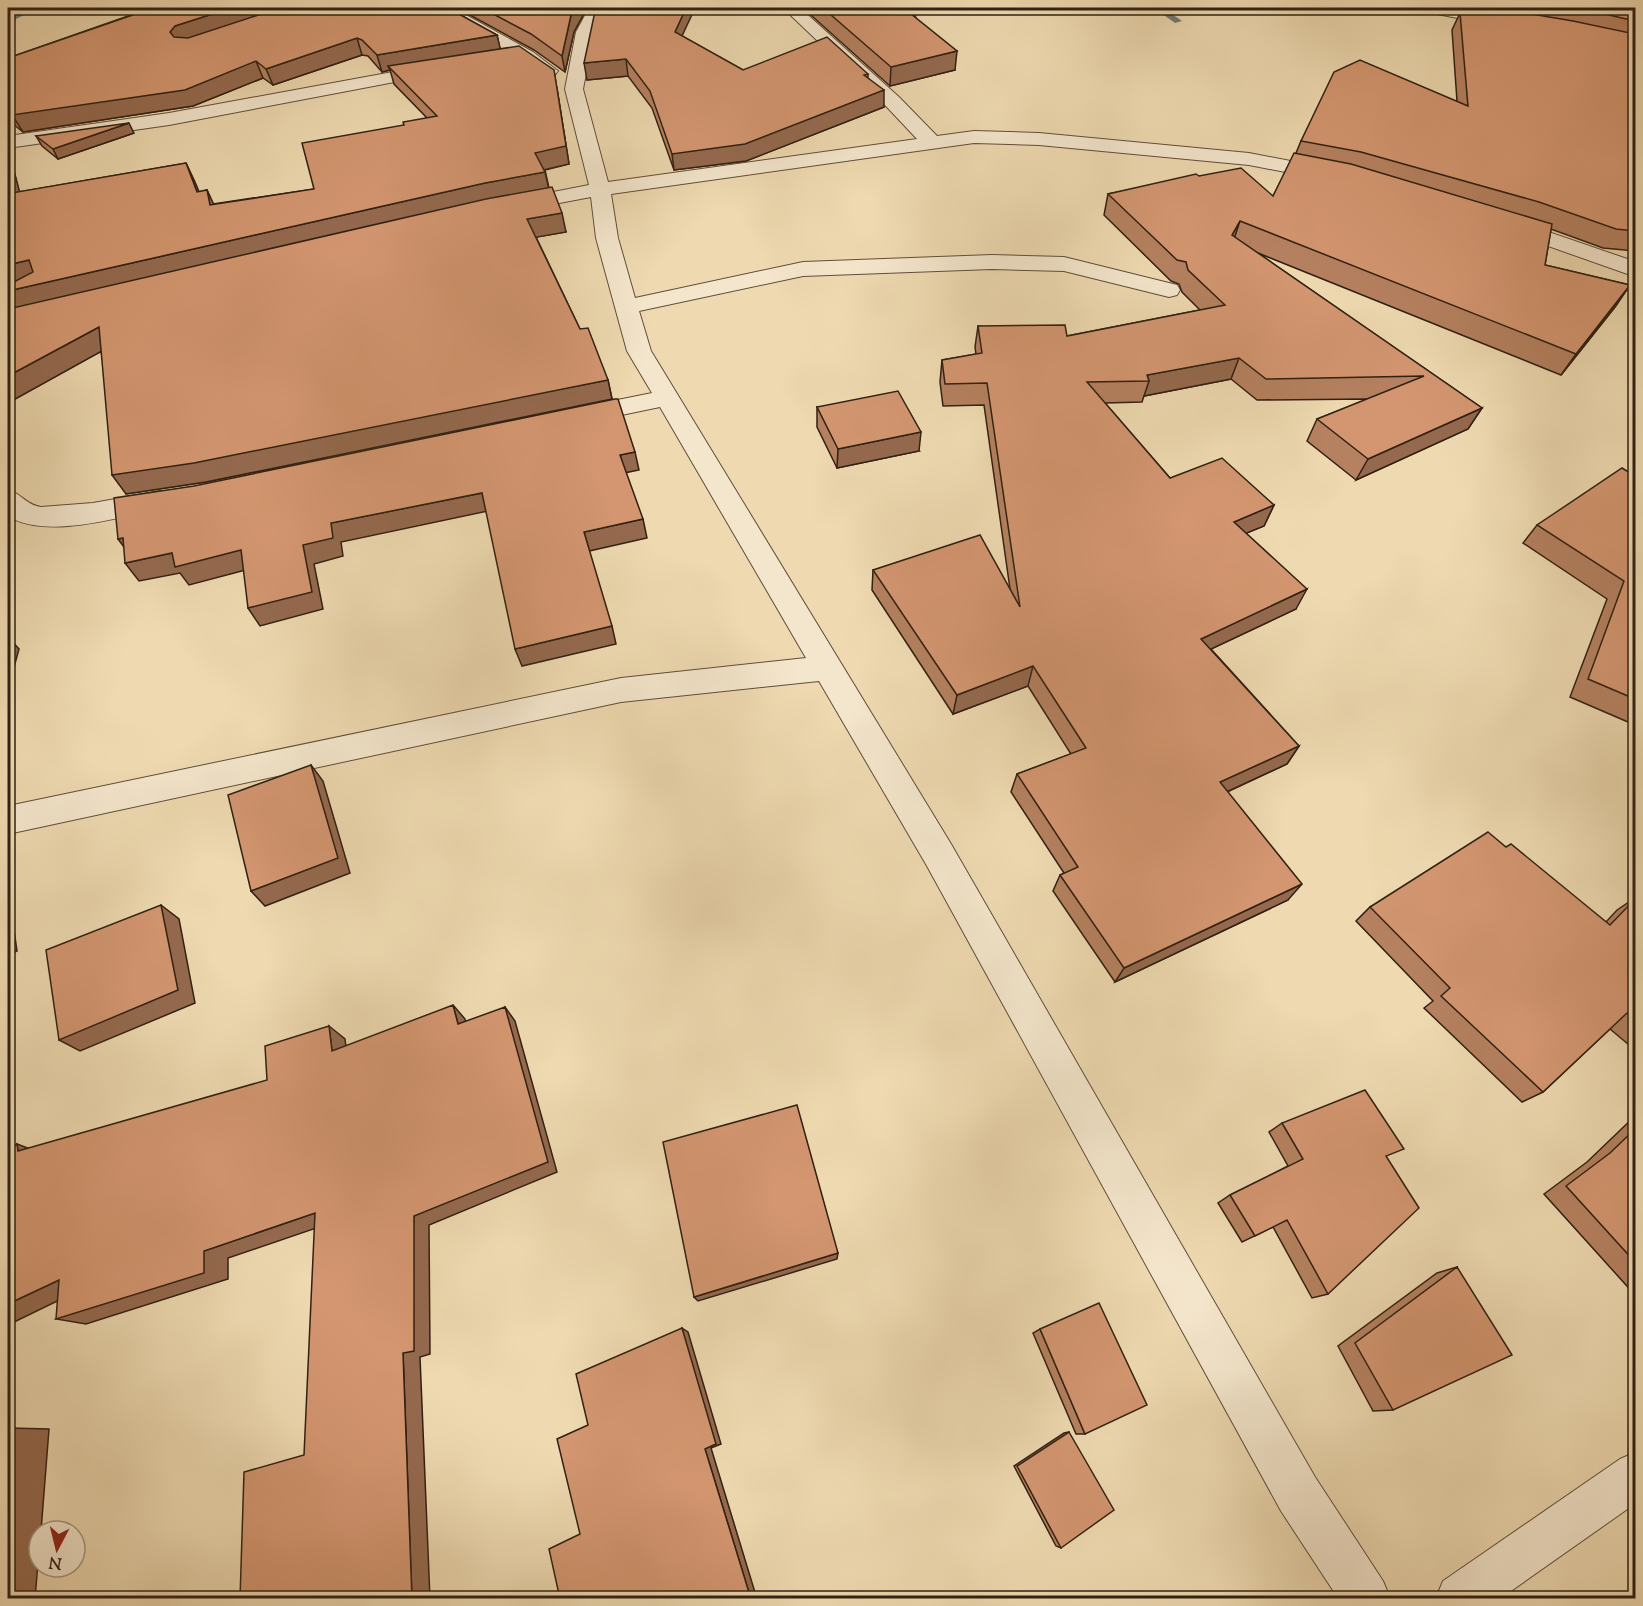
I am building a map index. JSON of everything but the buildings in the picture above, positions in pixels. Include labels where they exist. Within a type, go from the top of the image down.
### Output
[{"type":"street","points":[[442,8],[527,56],[574,89]]},
{"type":"street","points":[[597,8],[585,32],[574,89],[600,189],[607,238],[639,351],[939,855],[1298,1494],[1366,1599]]},
{"type":"street","points":[[791,8],[892,101],[932,143]]},
{"type":"street","points":[[1432,8],[1520,24]]},
{"type":"street","points":[[492,60],[527,56]]},
{"type":"street","points":[[8,142],[169,119],[458,65]]},
{"type":"street","points":[[491,210],[600,189],[974,137],[1039,138],[1249,159],[1346,177]]},
{"type":"street","points":[[1489,219],[1635,270]]},
{"type":"street","points":[[626,307],[802,269],[992,262],[1064,264],[1169,290]]},
{"type":"street","points":[[552,422],[667,398]]},
{"type":"street","points":[[8,499],[14,508],[30,515],[50,517],[184,497]]},
{"type":"street","points":[[8,820],[621,690],[827,668]]},
{"type":"street","points":[[1460,1599],[1635,1475]]},
{"type":"waterway","points":[[8,21],[34,8]]},
{"type":"waterway","points":[[1158,8],[1178,21]]}]
